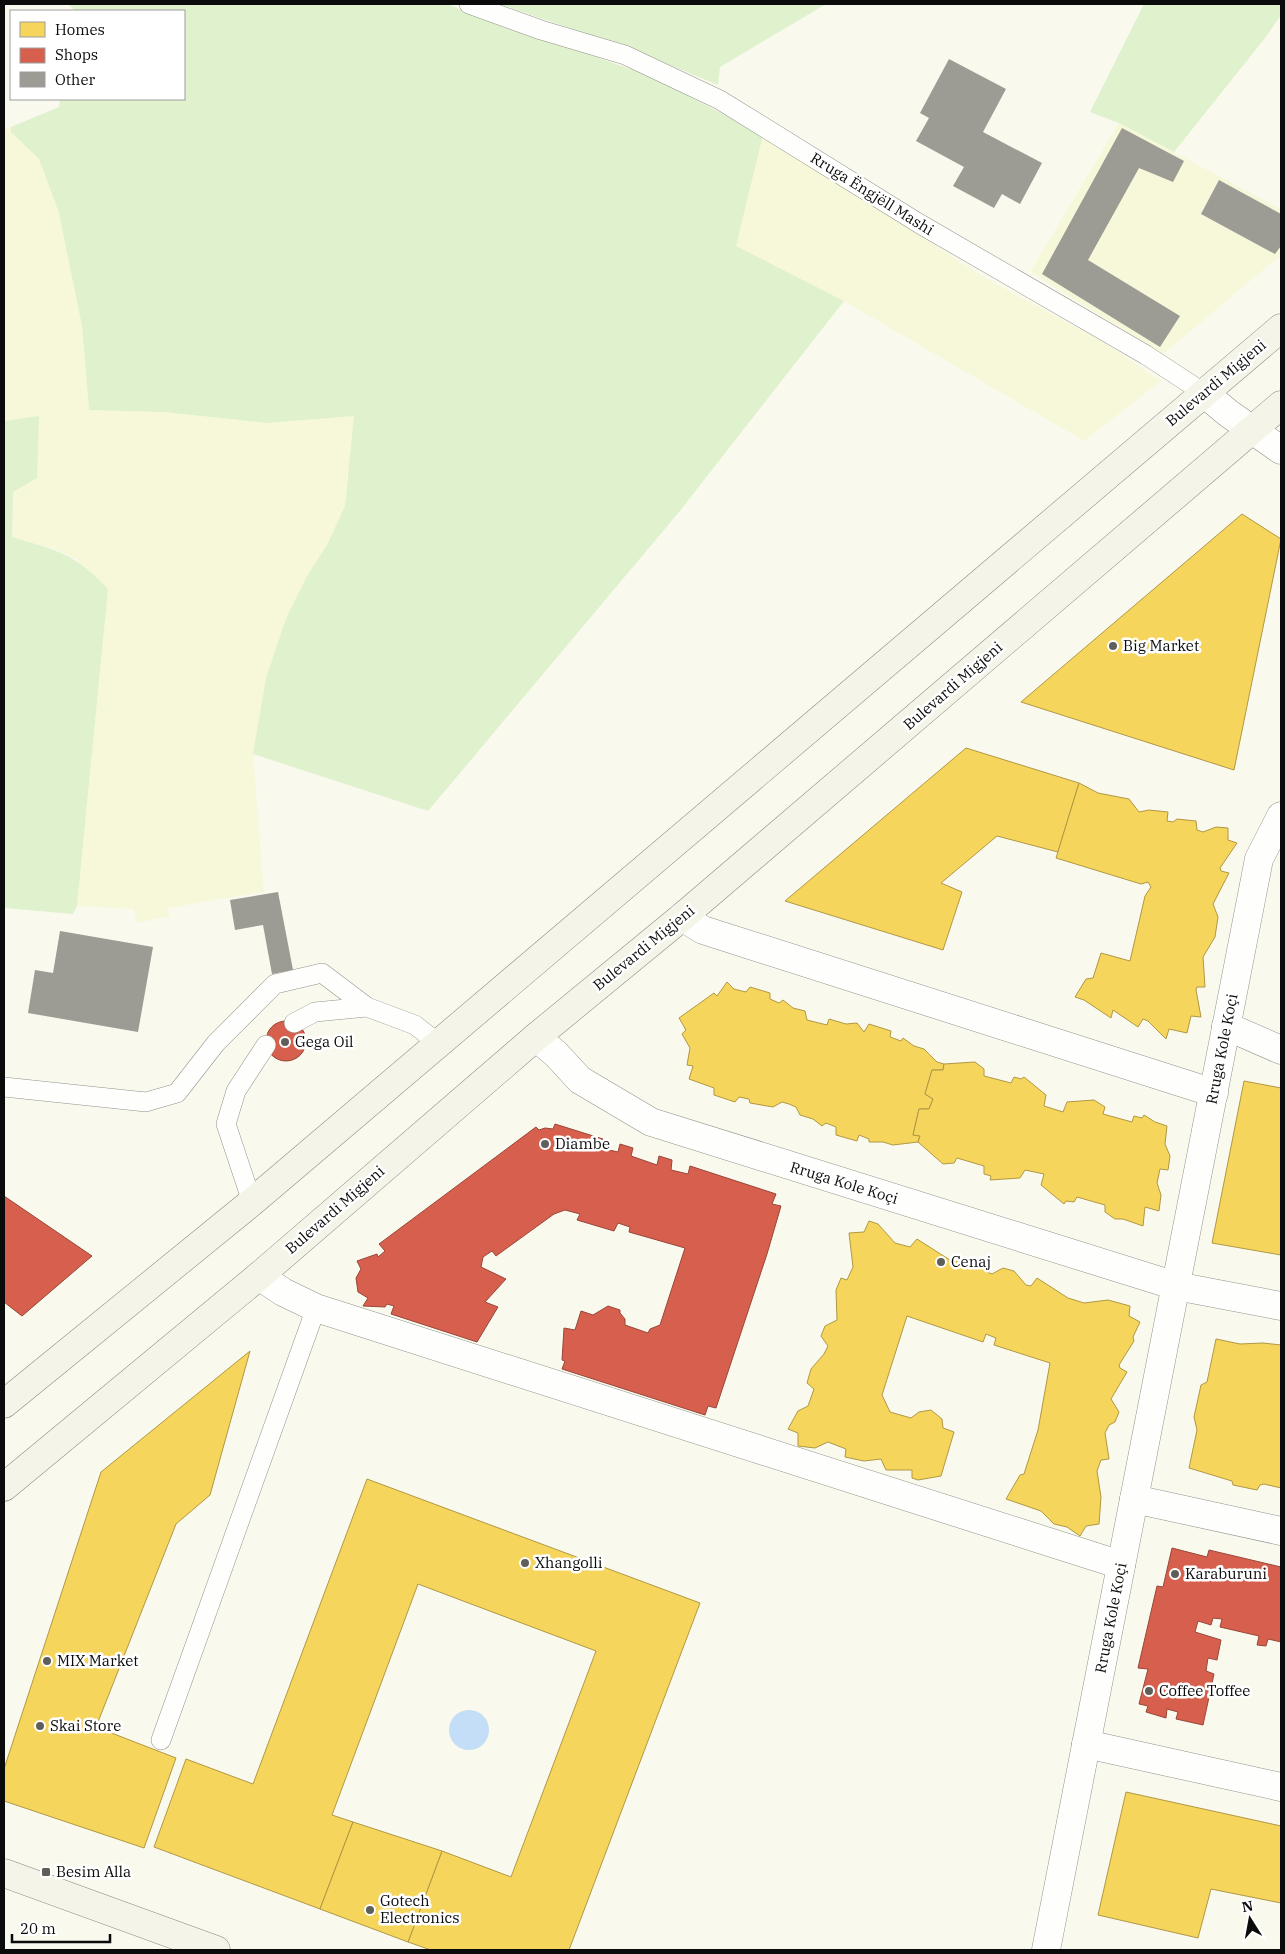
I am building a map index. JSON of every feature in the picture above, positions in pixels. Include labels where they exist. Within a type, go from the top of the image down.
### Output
[{"type":"main road","name":"Bulevardi Migjeni","points":[[4,1404],[252,1202],[1281,328]]},
{"type":"main road","name":"Bulevardi Migjeni","points":[[4,1487],[259,1276],[536,1037],[682,917],[1281,405]]},
{"type":"main road","points":[[4,1498],[30,1465]]},
{"type":"main road","points":[[4,1873],[216,1950]]},
{"type":"street","name":"Rruga Ëngjëll Mashi","points":[[1204,393],[1252,431],[1281,450]]},
{"type":"street","name":"Rruga Kole Koçi","points":[[1046,1950],[1259,858],[1281,816]]},
{"type":"street","points":[[682,917],[703,930],[1214,1093]]},
{"type":"street","points":[[1226,1026],[1281,1050]]},
{"type":"street","name":"Rruga Kole Koçi","points":[[536,1037],[556,1054],[580,1080],[651,1122],[1176,1286],[1281,1306]]},
{"type":"street","points":[[259,1276],[283,1292],[316,1308],[1121,1565]]},
{"type":"street","points":[[1134,1499],[1281,1531]]},
{"type":"street","points":[[1086,1744],[1281,1787]]},
{"type":"lane","name":"Rruga Ëngjëll Mashi","points":[[469,4],[541,30],[625,55],[720,100],[920,224],[1146,355],[1204,393]]},
{"type":"lane","points":[[4,1088],[146,1102],[177,1093],[216,1042],[275,984],[322,973],[367,1007],[415,1025],[439,1044]]},
{"type":"lane","points":[[294,1023],[315,1012],[367,1007]]},
{"type":"lane","points":[[252,1202],[226,1124],[236,1091],[266,1045]]},
{"type":"lane","points":[[161,1740],[316,1308]]},
{"type":"green space","points":[[68,4],[446,4],[650,76],[763,135],[736,246],[844,301],[679,512],[428,811],[253,754],[266,678],[287,616],[306,578],[327,545],[345,506],[354,416],[267,423],[164,412],[89,410],[82,326],[59,213],[39,159],[11,132],[11,127],[59,107],[60,100],[185,100],[185,10],[74,10]]},
{"type":"green space","points":[[499,4],[826,4],[720,67],[718,85],[631,49]]},
{"type":"green space","points":[[1144,4],[1281,4],[1281,15],[1265,38],[1174,152],[1119,123],[1090,112]]},
{"type":"green space","points":[[1119,123],[1281,209],[1281,255],[1163,354],[1030,272]]},
{"type":"green space","points":[[11,127],[11,132],[39,159],[59,213],[82,326],[89,410],[164,412],[267,423],[354,416],[365,440],[347,475],[345,506],[327,545],[306,578],[287,615],[266,678],[253,754],[264,892],[167,908],[170,916],[137,923],[134,909],[77,906],[108,589],[75,558],[52,548],[12,537],[13,492],[39,416],[4,421],[4,129]]},
{"type":"green space","points":[[763,135],[987,279],[1103,342],[1161,381],[1084,441],[844,301],[736,246]]},
{"type":"green space","points":[[39,416],[37,478],[13,492],[12,537],[64,554],[85,567],[108,589],[77,906],[73,914],[4,908],[4,421]]},
{"type":"water","points":[[473,1710],[480,1713],[486,1719],[489,1730],[488,1738],[480,1747],[473,1750],[465,1750],[458,1747],[450,1738],[449,1726],[452,1719],[461,1711]]},
{"type":"building: Homes","points":[[1242,514],[1281,539],[1234,770],[1021,702]]},
{"type":"building: Homes","points":[[966,748],[1079,783],[1058,852],[997,836],[941,883],[962,892],[943,950],[785,901]]},
{"type":"building: Homes","points":[[1079,783],[1098,793],[1129,799],[1139,812],[1149,810],[1168,812],[1167,821],[1173,822],[1177,819],[1196,821],[1197,830],[1203,832],[1216,827],[1228,828],[1228,840],[1237,843],[1220,868],[1221,871],[1229,873],[1213,904],[1218,917],[1215,937],[1203,957],[1205,987],[1197,987],[1196,990],[1201,1017],[1191,1016],[1187,1033],[1169,1029],[1166,1039],[1148,1021],[1143,1019],[1138,1027],[1113,1010],[1111,1018],[1084,1000],[1075,997],[1086,979],[1093,978],[1101,953],[1130,961],[1145,896],[1151,887],[1148,882],[1141,884],[1056,858]]},
{"type":"building: Homes","points":[[727,982],[734,989],[746,992],[750,987],[770,993],[770,999],[779,1003],[783,1000],[793,1008],[805,1011],[807,1020],[827,1025],[829,1019],[846,1024],[857,1023],[864,1032],[869,1024],[891,1031],[890,1037],[901,1041],[903,1038],[914,1046],[924,1049],[937,1062],[944,1064],[943,1070],[932,1070],[925,1094],[933,1099],[929,1109],[919,1109],[913,1135],[920,1136],[918,1142],[893,1145],[883,1142],[869,1142],[869,1139],[859,1135],[857,1141],[836,1135],[836,1127],[826,1123],[822,1126],[813,1119],[800,1115],[796,1107],[789,1104],[782,1102],[773,1107],[750,1103],[749,1099],[739,1097],[735,1102],[714,1095],[714,1088],[689,1079],[693,1066],[687,1065],[690,1048],[682,1034],[686,1030],[679,1018],[714,993],[717,996]]},
{"type":"building: Homes","points":[[975,1062],[984,1069],[984,1076],[1011,1083],[1014,1077],[1021,1079],[1024,1077],[1046,1095],[1044,1106],[1063,1112],[1067,1102],[1094,1100],[1105,1107],[1103,1114],[1132,1122],[1134,1116],[1142,1118],[1144,1115],[1155,1122],[1167,1126],[1165,1144],[1170,1156],[1168,1170],[1160,1169],[1157,1183],[1161,1195],[1159,1211],[1145,1207],[1143,1226],[1123,1219],[1115,1219],[1105,1212],[1105,1205],[1077,1197],[1074,1202],[1066,1201],[1064,1204],[1041,1185],[1044,1174],[1025,1170],[1020,1178],[990,1180],[991,1176],[984,1174],[984,1166],[957,1158],[954,1163],[943,1164],[918,1142],[920,1136],[913,1135],[919,1109],[929,1109],[933,1099],[925,1094],[932,1070],[943,1070],[944,1064]]},
{"type":"building: Homes","points":[[1244,1081],[1281,1088],[1281,1255],[1212,1243]]},
{"type":"building: Homes","points":[[869,1221],[878,1224],[895,1243],[910,1247],[917,1239],[953,1262],[970,1258],[987,1262],[987,1272],[992,1274],[1003,1268],[1014,1271],[1026,1285],[1031,1286],[1037,1278],[1068,1298],[1084,1303],[1108,1300],[1130,1306],[1129,1316],[1140,1322],[1133,1337],[1134,1341],[1119,1365],[1120,1368],[1127,1372],[1111,1399],[1119,1412],[1115,1422],[1109,1425],[1105,1433],[1109,1459],[1101,1460],[1097,1471],[1101,1497],[1099,1524],[1086,1526],[1080,1536],[1067,1527],[1054,1524],[1041,1511],[1006,1499],[1020,1475],[1024,1474],[1038,1430],[1050,1363],[994,1345],[996,1338],[986,1334],[983,1342],[907,1316],[882,1395],[890,1412],[911,1418],[919,1412],[931,1410],[942,1419],[943,1428],[954,1432],[941,1476],[918,1480],[912,1478],[912,1470],[886,1470],[881,1459],[864,1461],[845,1457],[846,1449],[828,1442],[815,1448],[798,1446],[798,1433],[788,1429],[798,1411],[808,1406],[814,1389],[807,1383],[811,1369],[824,1354],[828,1346],[821,1336],[825,1326],[837,1320],[836,1290],[841,1278],[847,1280],[853,1267],[849,1233],[864,1232]]},
{"type":"building: Homes","points":[[1216,1339],[1240,1344],[1263,1343],[1281,1345],[1281,1488],[1264,1484],[1260,1485],[1257,1490],[1233,1485],[1232,1481],[1189,1468],[1197,1430],[1194,1417],[1201,1385],[1207,1382]]},
{"type":"building: Homes","points":[[250,1351],[210,1495],[176,1524],[96,1727],[176,1758],[144,1848],[4,1801],[4,1769],[101,1472]]},
{"type":"building: Homes","points":[[367,1479],[700,1603],[569,1950],[431,1950],[408,1942],[442,1851],[511,1877],[596,1651],[418,1584],[332,1815],[353,1822],[320,1909],[154,1847],[186,1759],[253,1784]]},
{"type":"building: Homes","points":[[1126,1792],[1281,1826],[1281,1903],[1211,1889],[1198,1938],[1098,1915]]},
{"type":"building: Homes","points":[[353,1822],[442,1851],[408,1942],[320,1909]]},
{"type":"building: Shops","name":"Gega Oil","points":[[286,1021],[300,1027],[306,1041],[300,1055],[286,1061],[272,1055],[266,1041],[272,1027]]},
{"type":"building: Shops","points":[[555,1124],[603,1139],[601,1148],[618,1152],[620,1144],[633,1148],[631,1156],[657,1165],[659,1156],[672,1160],[671,1170],[688,1174],[690,1166],[776,1194],[772,1204],[781,1206],[767,1254],[716,1408],[708,1406],[705,1415],[562,1369],[565,1361],[562,1360],[564,1328],[575,1330],[581,1311],[593,1315],[608,1306],[620,1310],[625,1319],[625,1325],[648,1333],[650,1329],[660,1325],[685,1248],[629,1232],[630,1227],[618,1223],[614,1231],[577,1220],[580,1214],[565,1210],[554,1214],[496,1256],[492,1251],[483,1257],[481,1267],[506,1279],[485,1302],[498,1307],[477,1342],[391,1314],[394,1306],[387,1304],[385,1307],[363,1306],[368,1298],[358,1292],[356,1278],[361,1269],[357,1261],[377,1254],[378,1257],[385,1251],[379,1244],[536,1127],[539,1130],[545,1128],[553,1129]]},
{"type":"building: Shops","points":[[4,1196],[92,1256],[22,1316],[4,1302]]},
{"type":"building: Shops","points":[[1172,1548],[1207,1557],[1209,1550],[1281,1567],[1281,1642],[1268,1639],[1266,1646],[1257,1645],[1259,1636],[1220,1627],[1222,1619],[1213,1618],[1211,1625],[1198,1621],[1195,1632],[1221,1640],[1217,1660],[1208,1658],[1206,1671],[1214,1674],[1203,1725],[1176,1719],[1178,1712],[1167,1709],[1166,1718],[1146,1712],[1148,1706],[1139,1704],[1148,1669],[1138,1668],[1157,1586],[1163,1587]]},
{"type":"building: Other","points":[[949,59],[1006,89],[983,132],[1042,163],[1020,204],[1002,194],[994,208],[953,186],[964,167],[916,141],[929,118],[920,113]]},
{"type":"building: Other","points":[[1122,128],[1184,161],[1173,182],[1139,168],[1088,260],[1180,316],[1160,347],[1042,274]]},
{"type":"building: Other","points":[[1219,180],[1281,214],[1281,246],[1275,254],[1201,214]]},
{"type":"building: Other","points":[[278,892],[293,970],[272,974],[263,925],[235,930],[230,900]]},
{"type":"building: Other","points":[[60,931],[153,947],[138,1032],[28,1013],[35,970],[53,973]]},
{"type":"place","name":"Big Market","points":[[1113,646]]},
{"type":"place","name":"Gega Oil","points":[[285,1042]]},
{"type":"place","name":"Diambe","points":[[545,1144]]},
{"type":"place","name":"Cenaj","points":[[941,1262]]},
{"type":"place","name":"Xhangolli","points":[[525,1563]]},
{"type":"place","name":"Karaburuni","points":[[1175,1574]]},
{"type":"place","name":"MIX Market","points":[[47,1661]]},
{"type":"place","name":"Coffee Toffee","points":[[1149,1691]]},
{"type":"place","name":"Skai Store","points":[[40,1726]]},
{"type":"place","name":"Besim Alla","points":[[46,1872]]},
{"type":"place","name":"Gotech Electronics","points":[[370,1910]]}]
